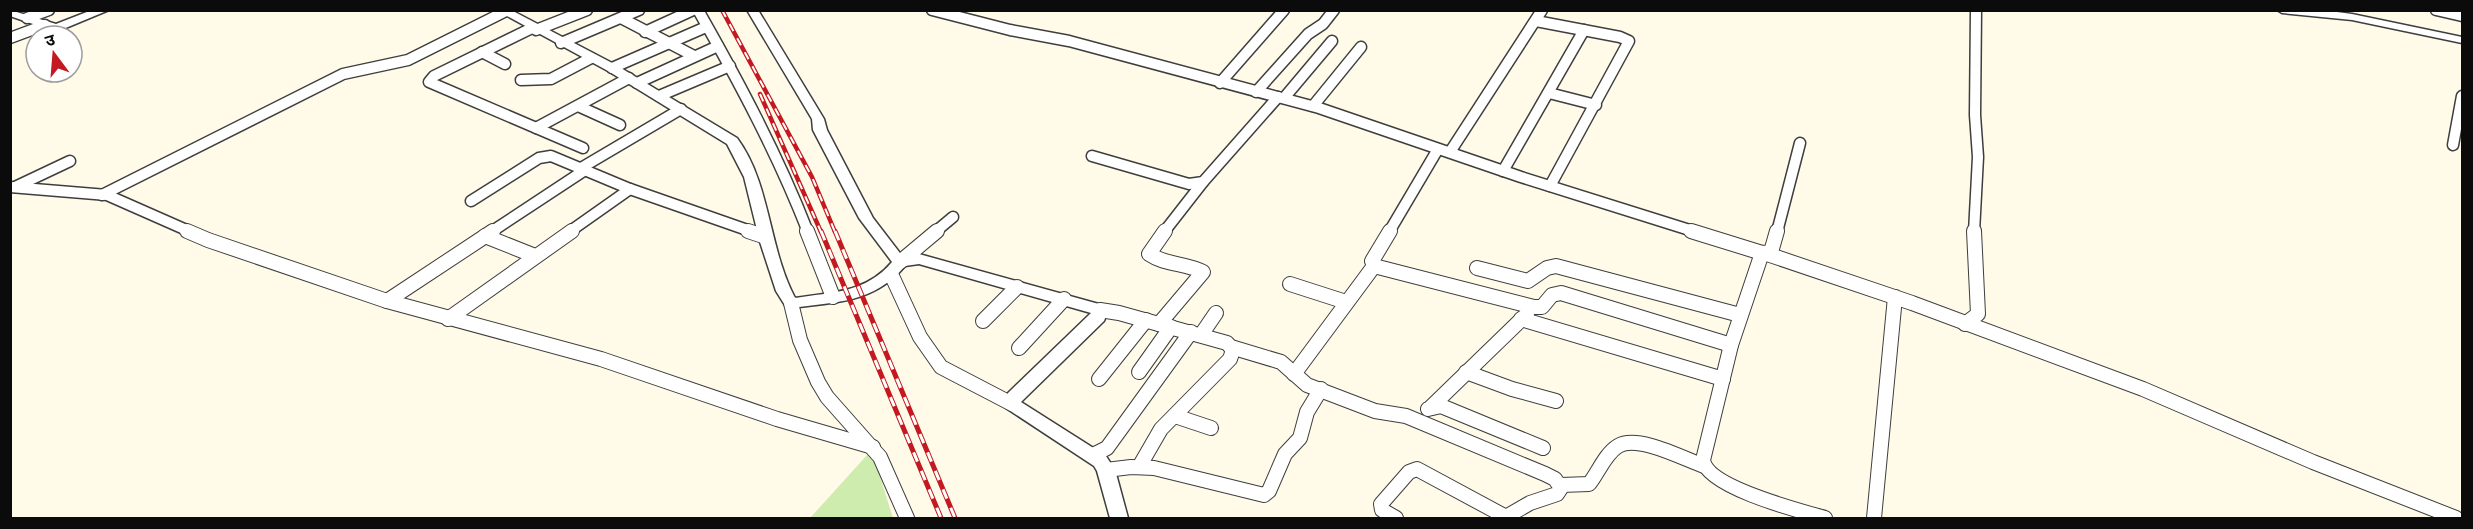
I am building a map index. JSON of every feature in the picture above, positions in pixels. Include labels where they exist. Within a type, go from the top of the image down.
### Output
[{"type":"street","points":[[27,18],[49,10]]},
{"type":"street","points":[[67,24],[104,10]]},
{"type":"street","points":[[583,148],[429,82],[434,76],[482,52],[534,29],[587,10]]},
{"type":"street","points":[[561,43],[639,10]]},
{"type":"street","points":[[645,32],[693,10]]},
{"type":"street","points":[[698,10],[730,66],[790,187],[833,297]]},
{"type":"street","points":[[932,10],[1010,30],[1069,41],[1313,106],[1503,171],[1895,297],[2143,389],[2303,458],[2456,519]]},
{"type":"street","points":[[1220,83],[1284,10]]},
{"type":"street","points":[[1256,92],[1308,34],[1323,24],[1335,10]]},
{"type":"street","points":[[1374,266],[1372,261],[1444,150],[1542,10]]},
{"type":"street","points":[[1965,324],[1978,314],[1974,231],[1978,157],[1975,115],[1976,10]]},
{"type":"street","points":[[2282,10],[2349,14],[2463,40]]},
{"type":"street","points":[[2436,10],[2463,16]]},
{"type":"street","points":[[753,11],[818,119],[820,130],[856,200],[884,247],[900,262],[927,259],[1100,310],[1196,333],[1227,343],[1281,362],[1304,384],[1375,411],[1402,414],[1538,471],[1557,480],[1561,485],[1589,484],[1616,448],[1627,443],[1642,444],[1704,466],[1719,478],[1783,505],[1825,519]]},
{"type":"street","points":[[10,12],[42,24]]},
{"type":"street","points":[[102,195],[153,167],[344,74],[408,60],[509,12],[534,29],[612,68],[727,137],[738,148],[747,166],[761,211],[766,237],[785,295],[791,303],[800,340],[818,382],[840,413],[873,447],[890,476],[906,519]]},
{"type":"street","points":[[621,18],[694,56]]},
{"type":"street","points":[[1536,21],[1624,38],[1629,41],[1550,186]]},
{"type":"street","points":[[612,68],[706,27]]},
{"type":"street","points":[[1503,171],[1584,30]]},
{"type":"street","points":[[1099,379],[1159,324],[1203,272],[1196,268],[1155,258],[1149,254],[1149,251],[1203,182],[1332,41]]},
{"type":"street","points":[[536,128],[633,81],[718,46]]},
{"type":"street","points":[[1313,106],[1361,47]]},
{"type":"street","points":[[482,52],[505,64]]},
{"type":"street","points":[[521,80],[551,79],[591,58]]},
{"type":"street","points":[[659,96],[730,66]]},
{"type":"street","points":[[1549,93],[1596,105]]},
{"type":"street","points":[[2453,146],[2463,96]]},
{"type":"street","points":[[578,106],[620,125]]},
{"type":"street","points":[[387,301],[583,169],[681,109]]},
{"type":"street","points":[[1764,254],[1771,252],[1773,248],[1800,143]]},
{"type":"street","points":[[471,201],[544,156],[555,156],[630,189],[766,237]]},
{"type":"street","points":[[1092,156],[1189,184],[1203,182]]},
{"type":"street","points":[[12,188],[70,161]]},
{"type":"street","points":[[12,188],[102,195],[208,240],[387,301],[601,359],[777,419],[873,447]]},
{"type":"street","points":[[448,319],[630,189]]},
{"type":"street","points":[[791,303],[833,297],[874,286],[891,274],[900,262],[953,217]]},
{"type":"street","points":[[485,236],[535,256]]},
{"type":"street","points":[[1704,466],[1703,460],[1731,345],[1764,254]]},
{"type":"street","points":[[1294,374],[1374,266]]},
{"type":"street","points":[[1374,266],[1534,307],[1542,307],[1552,295],[1562,293],[1731,345]]},
{"type":"street","points":[[1477,268],[1528,281],[1547,268],[1556,266],[1740,315]]},
{"type":"street","points":[[891,274],[920,337],[941,367],[1012,404],[1093,455],[1106,470],[1119,519]]},
{"type":"street","points":[[1290,284],[1346,302]]},
{"type":"street","points":[[983,321],[1017,286]]},
{"type":"street","points":[[1874,519],[1895,297]]},
{"type":"street","points":[[1019,348],[1064,299]]},
{"type":"street","points":[[1415,420],[1534,307]]},
{"type":"street","points":[[1012,404],[1014,397],[1098,317],[1100,310]]},
{"type":"street","points":[[1093,455],[1107,448],[1196,333],[1216,313]]},
{"type":"street","points":[[1521,320],[1723,379]]},
{"type":"street","points":[[1139,372],[1159,324]]},
{"type":"street","points":[[1139,466],[1161,429],[1230,359],[1233,350],[1231,346]]},
{"type":"street","points":[[1466,372],[1512,389],[1556,401]]},
{"type":"street","points":[[1106,470],[1139,466],[1154,468],[1264,495],[1269,491],[1286,454],[1300,438],[1307,412],[1322,389]]},
{"type":"street","points":[[1431,407],[1441,406],[1543,448]]},
{"type":"street","points":[[1175,416],[1211,428]]},
{"type":"street","points":[[1396,519],[1382,510],[1382,504],[1409,472],[1417,469],[1506,518],[1530,503],[1557,494],[1561,485]]},
{"type":"green space","points":[[868,454],[875,461],[893,518],[810,518]]},
{"type":"railway","points":[[722,10],[812,177],[835,232]]},
{"type":"railway","points":[[760,94],[821,232]]},
{"type":"railway","points":[[821,231],[941,518]]},
{"type":"railway","points":[[835,231],[955,518]]}]
